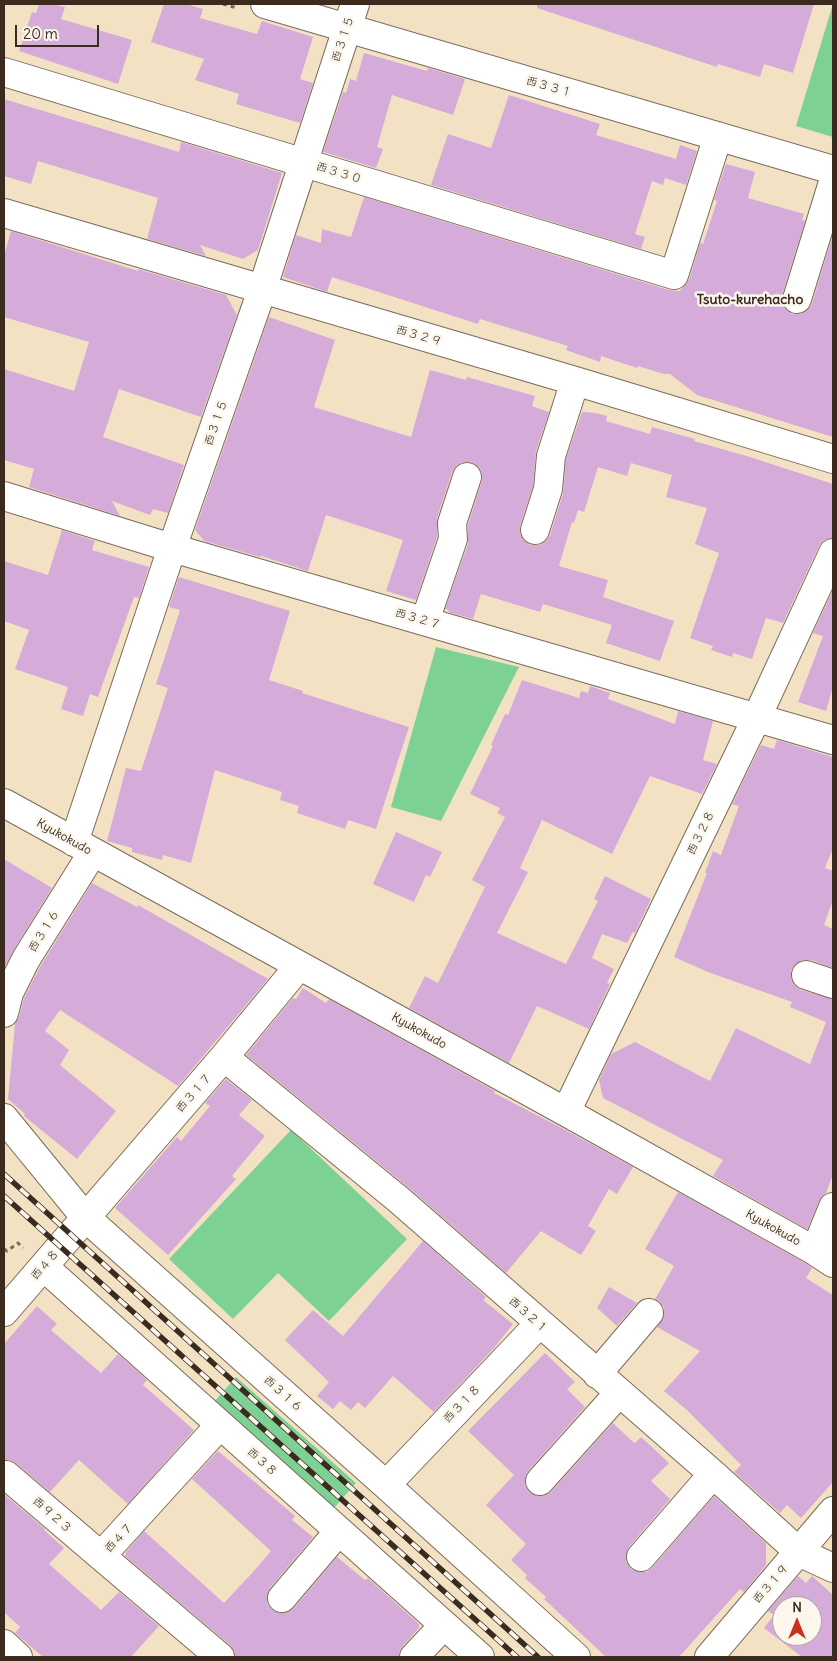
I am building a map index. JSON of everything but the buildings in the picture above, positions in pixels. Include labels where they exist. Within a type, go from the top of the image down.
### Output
[{"type":"street","name":"西３３１","points":[[265,4],[351,16],[718,136],[833,170]]},
{"type":"street","name":"西３１５","points":[[83,847],[172,548],[262,290],[351,16]]},
{"type":"street","name":"西３３０","points":[[4,72],[674,274],[718,136]]},
{"type":"street","points":[[796,299],[833,182]]},
{"type":"street","name":"西３２９","points":[[4,213],[833,459]]},
{"type":"street","points":[[535,530],[548,489],[552,456],[575,381]]},
{"type":"street","points":[[426,622],[453,539],[452,523],[467,477]]},
{"type":"street","name":"西３２７","points":[[4,496],[172,548],[833,740]]},
{"type":"street","name":"西３２８","points":[[566,1112],[757,717],[833,553]]},
{"type":"street","name":"Kyukokudo","points":[[4,803],[566,1112],[824,1257]]},
{"type":"street","name":"西３１６","points":[[4,1013],[9,993],[18,974],[83,847]]},
{"type":"street","name":"西３１７","points":[[86,1218],[300,966]]},
{"type":"street","points":[[806,975],[833,984]]},
{"type":"street","name":"西３２１","points":[[224,1057],[398,1199],[713,1474],[799,1552],[833,1568]]},
{"type":"street","name":"西３１６","points":[[4,1118],[86,1218],[576,1657]]},
{"type":"street","points":[[824,1257],[833,1207]]},
{"type":"street","name":"西４８","points":[[4,1312],[86,1218]]},
{"type":"street","name":"西３８","points":[[44,1267],[480,1657]]},
{"type":"street","points":[[597,1374],[649,1314]]},
{"type":"street","name":"西３１８","points":[[386,1485],[539,1324]]},
{"type":"street","points":[[540,1481],[619,1393]]},
{"type":"street","name":"西４７","points":[[220,1425],[101,1556],[220,1657]]},
{"type":"street","points":[[641,1557],[713,1474]]},
{"type":"street","name":"西９２３","points":[[4,1478],[6,1475],[101,1556]]},
{"type":"street","name":"西３１９","points":[[709,1657],[833,1511]]},
{"type":"street","points":[[282,1598],[338,1530]]},
{"type":"street","points":[[414,1657],[444,1625]]},
{"type":"street","points":[[4,1644],[18,1657]]},
{"type":"green space","points":[[833,4],[833,137],[796,126]]},
{"type":"green space","points":[[436,647],[519,667],[441,821],[391,807]]},
{"type":"green space","points":[[291,1130],[407,1239],[329,1321],[278,1273],[233,1319],[169,1259]]},
{"type":"green space","points":[[236,1377],[356,1483],[334,1508],[213,1403]]},
{"type":"railway","points":[[4,1174],[538,1657]]},
{"type":"railway","points":[[4,1196],[517,1657]]},
{"type":"district","name":"Tsuto-kurehacho","points":[[750,300]]}]
